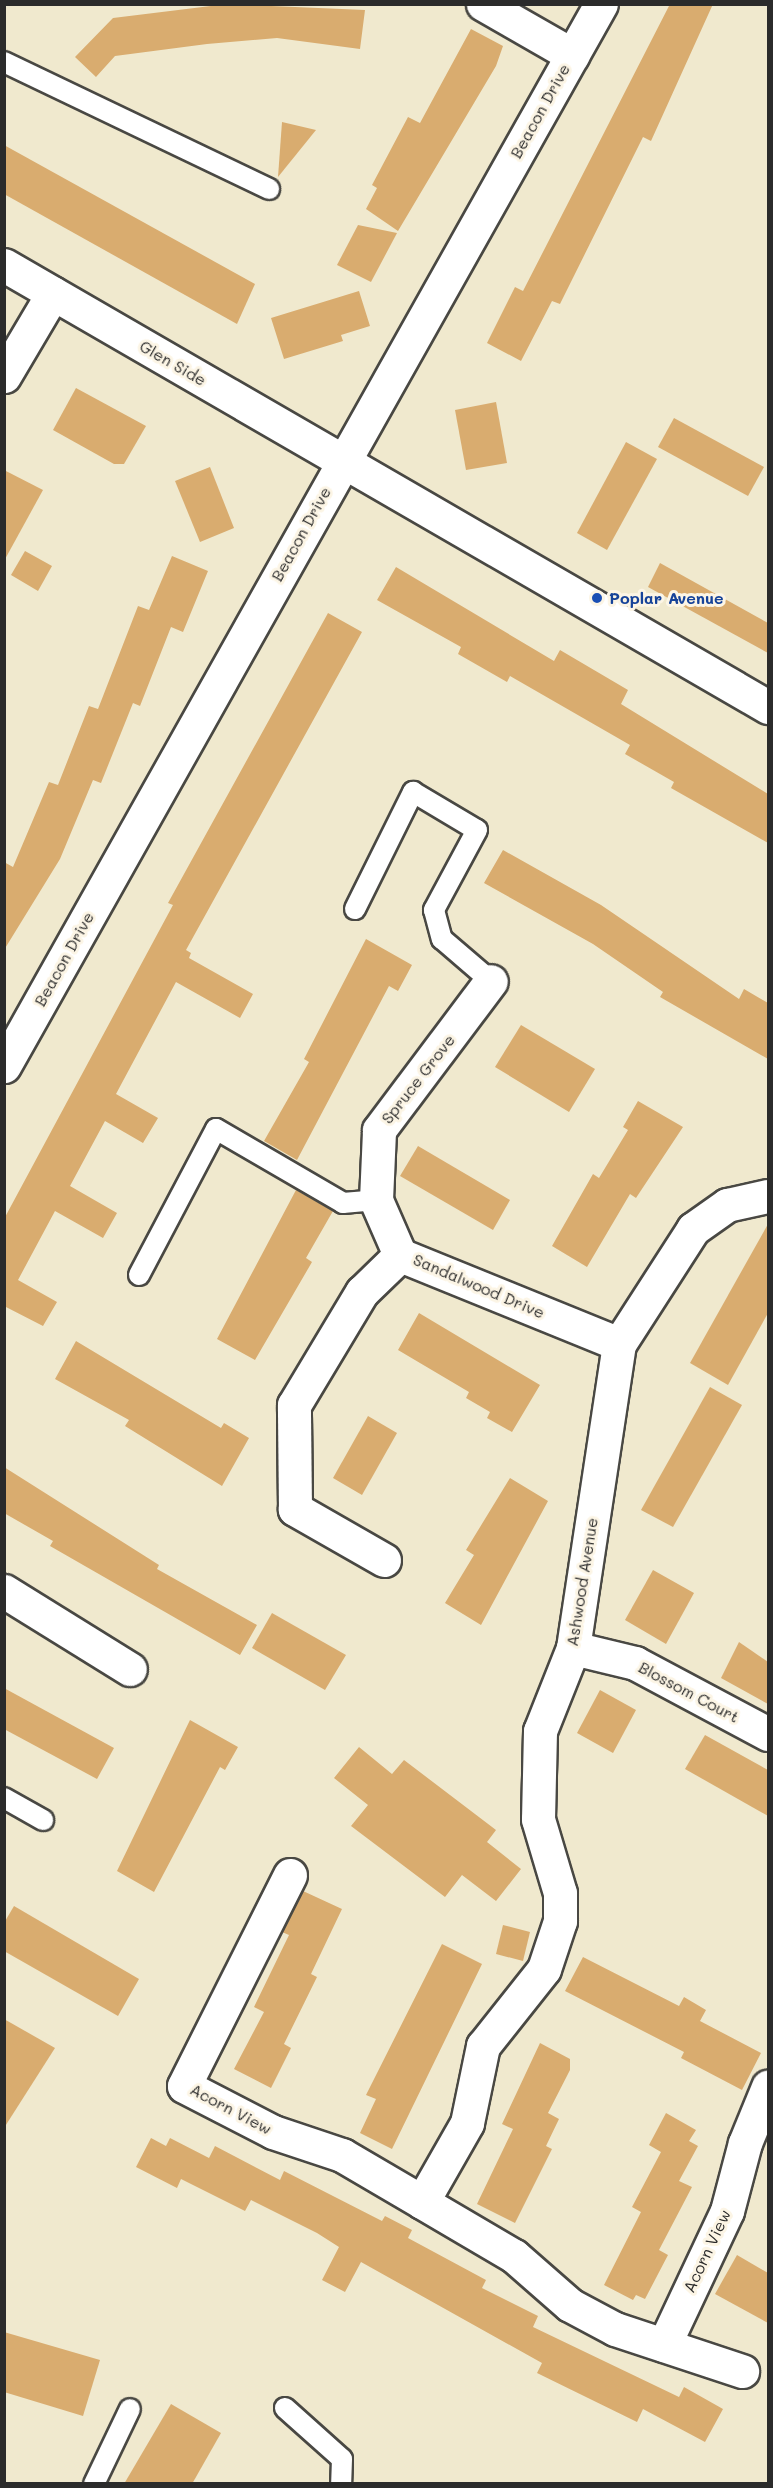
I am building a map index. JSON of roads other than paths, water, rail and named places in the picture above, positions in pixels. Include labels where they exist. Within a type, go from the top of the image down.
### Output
[{"type":"street","points":[[483,4],[572,55]]},
{"type":"street","name":"Beacon Drive","points":[[9,1046],[602,4]]},
{"type":"street","name":"Glen Side","points":[[4,265],[341,461]]},
{"type":"street","points":[[4,376],[53,293]]},
{"type":"street","points":[[341,461],[768,707]]},
{"type":"street","name":"Spruce Grove","points":[[400,1255],[376,1200],[379,1130],[491,981]]},
{"type":"street","name":"Ashwood Avenue","points":[[422,2202],[466,2123],[483,2046],[544,1968],[560,1921],[560,1893],[538,1819],[540,1731],[573,1648],[619,1344],[693,1228],[727,1205],[768,1196]]},
{"type":"street","name":"Sandalwood Drive","points":[[384,1560],[295,1509],[294,1405],[362,1292],[400,1255],[619,1344]]},
{"type":"street","points":[[7,1602],[130,1669]]},
{"type":"street","name":"Blossom Court","points":[[573,1648],[635,1663],[768,1734]]},
{"type":"street","name":"Acorn View","points":[[290,1875],[184,2086],[273,2132],[342,2156],[514,2256],[570,2306],[664,2345],[742,2371]]},
{"type":"street","name":"Acorn View","points":[[664,2345],[727,2211],[745,2143],[768,2087]]},
{"type":"lane","points":[[4,62],[269,189]]},
{"type":"lane","points":[[355,909],[413,792],[477,830],[434,910],[442,939],[491,981]]},
{"type":"lane","points":[[139,1275],[216,1129],[343,1203],[376,1200]]},
{"type":"lane","points":[[4,1798],[43,1820]]},
{"type":"lane","points":[[285,2408],[342,2459],[341,2484]]},
{"type":"lane","points":[[94,2484],[130,2409]]},
{"type":"place","name":"Poplar Avenue","points":[[597,598]]}]
